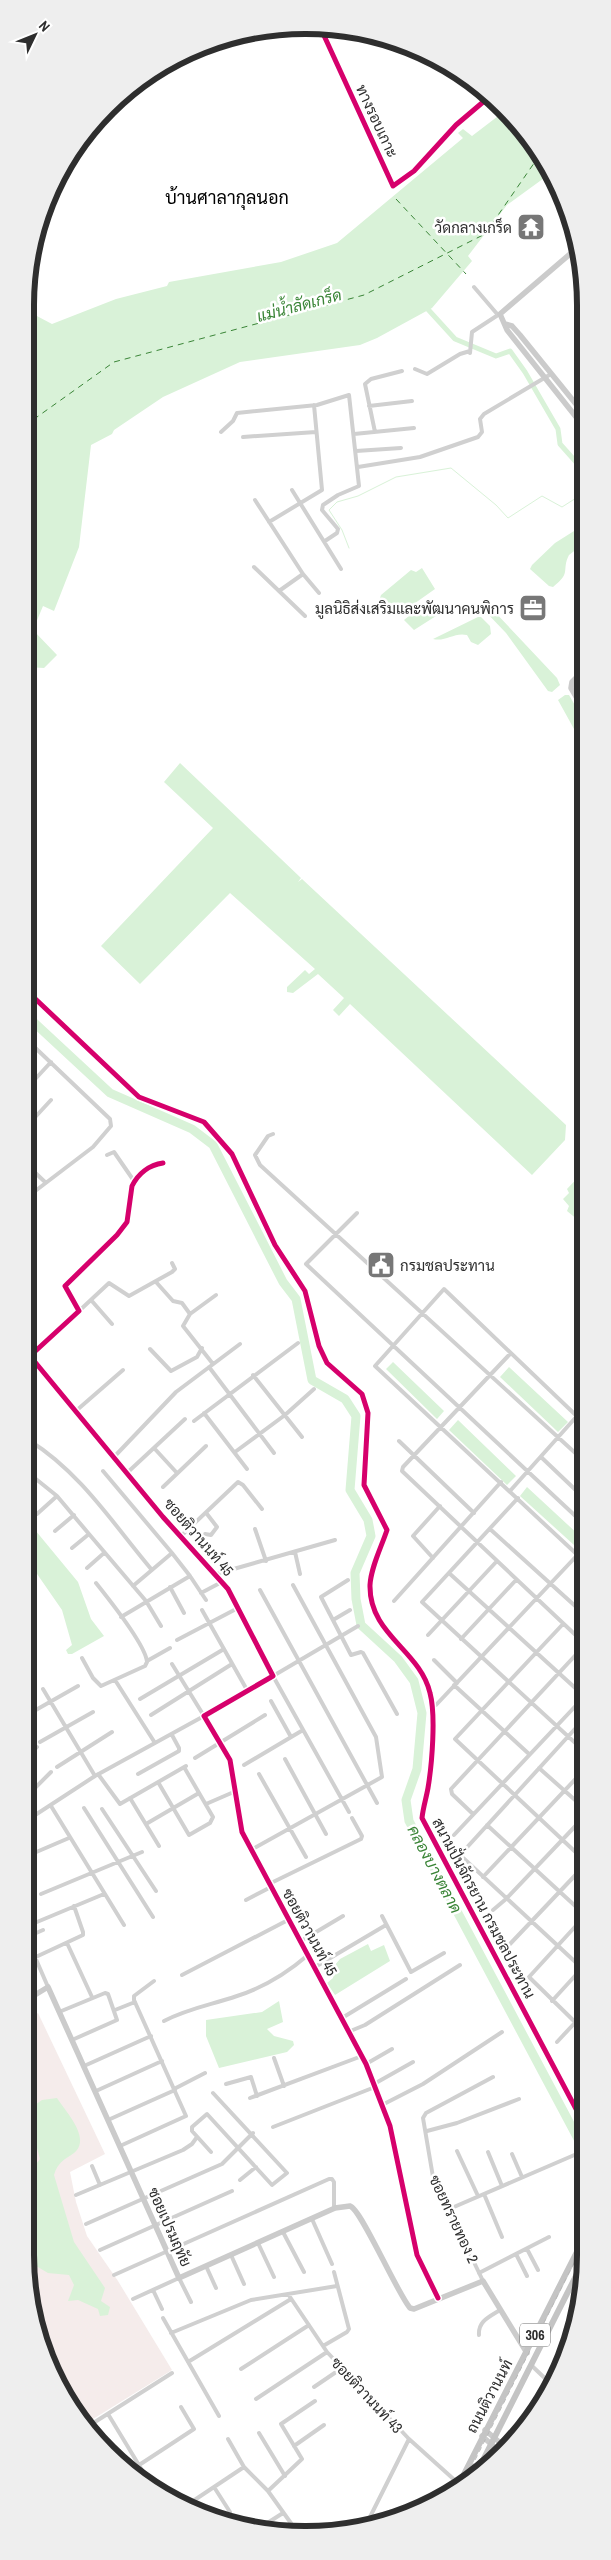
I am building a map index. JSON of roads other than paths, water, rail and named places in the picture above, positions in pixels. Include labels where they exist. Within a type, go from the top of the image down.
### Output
[{"type":"main road","name":"ถนนติวานนท์","points":[[462,2476],[577,2252]]},
{"type":"main road","name":"ถนนติวานนท์","points":[[483,2461],[577,2274]]},
{"type":"street","points":[[415,369],[427,374],[460,354],[470,352],[472,332],[499,315],[572,252]]},
{"type":"street","points":[[474,286],[499,315],[506,324],[507,330],[577,418]]},
{"type":"street","points":[[506,324],[512,326],[520,334],[577,406]]},
{"type":"street","points":[[375,432],[365,384],[376,377],[402,371]]},
{"type":"street","points":[[358,467],[420,457],[478,438],[482,432],[480,419],[484,414],[551,374]]},
{"type":"street","points":[[325,542],[337,533],[338,529],[322,510],[323,506],[338,495],[358,488],[358,467],[349,395],[351,389]]},
{"type":"street","points":[[221,432],[233,422],[237,412],[314,405],[349,395]]},
{"type":"street","points":[[370,406],[412,401]]},
{"type":"street","points":[[269,522],[322,490],[314,405]]},
{"type":"street","points":[[354,434],[414,428]]},
{"type":"street","points":[[243,437],[316,432]]},
{"type":"street","points":[[356,451],[401,448]]},
{"type":"street","points":[[292,490],[341,569]]},
{"type":"street","points":[[255,500],[303,574],[320,593]]},
{"type":"street","points":[[254,567],[304,616]]},
{"type":"street","points":[[279,591],[303,574]]},
{"type":"street","points":[[577,678],[571,685],[571,691],[577,700]]},
{"type":"street","points":[[34,1046],[110,1119],[112,1126],[93,1146],[34,1191]]},
{"type":"street","points":[[34,1081],[52,1062]]},
{"type":"street","points":[[34,1118],[51,1100]]},
{"type":"street","points":[[273,1134],[268,1136],[255,1155],[260,1165],[577,1455]]},
{"type":"street","points":[[107,1155],[114,1152],[134,1181]]},
{"type":"street","points":[[79,1311],[65,1286],[117,1235],[127,1222],[134,1181],[152,1164],[163,1163]]},
{"type":"street","points":[[34,1172],[45,1182]]},
{"type":"street","points":[[357,1213],[306,1264],[577,1517]]},
{"type":"street","points":[[172,1264],[175,1269],[156,1282],[173,1301],[182,1303],[190,1314]]},
{"type":"street","name":"ซอยติวานนท์ 45","points":[[34,1352],[108,1283],[129,1296],[156,1282]]},
{"type":"street","points":[[436,1705],[577,1555],[510,1491],[501,1482],[376,1368],[376,1364],[444,1289],[577,1416],[510,1491]]},
{"type":"street","points":[[213,1364],[183,1326],[190,1314],[216,1295]]},
{"type":"street","points":[[91,1300],[112,1324]]},
{"type":"street","points":[[194,1421],[298,1343]]},
{"type":"street","points":[[114,1457],[176,1392],[240,1344]]},
{"type":"street","points":[[150,1348],[171,1371],[197,1357],[202,1348]]},
{"type":"street","points":[[510,1354],[440,1426],[403,1467],[402,1471],[577,1637]]},
{"type":"street","name":"ซอยติวานนท์ 45","points":[[34,1364],[77,1410],[114,1457],[216,1574],[238,1608],[273,1676],[349,1812]]},
{"type":"street","points":[[209,1367],[274,1453]]},
{"type":"street","points":[[77,1410],[122,1370]]},
{"type":"street","points":[[253,1375],[302,1436]]},
{"type":"street","points":[[235,1452],[285,1415],[314,1389]]},
{"type":"street","points":[[204,1413],[247,1469]]},
{"type":"street","points":[[128,1472],[185,1419]]},
{"type":"street","points":[[399,1441],[415,1454],[474,1513]]},
{"type":"street","points":[[34,1443],[83,1486],[152,1570]]},
{"type":"street","points":[[162,1487],[206,1446]]},
{"type":"street","points":[[154,1448],[177,1473]]},
{"type":"street","points":[[541,1457],[577,1491]]},
{"type":"street","points":[[104,1471],[172,1553],[206,1600]]},
{"type":"street","points":[[34,1477],[57,1496],[74,1515],[146,1601],[161,1626]]},
{"type":"street","points":[[181,1536],[207,1514],[238,1482],[243,1485],[262,1509]]},
{"type":"street","points":[[394,1601],[501,1482]]},
{"type":"street","points":[[37,1514],[57,1496]]},
{"type":"street","points":[[518,1498],[422,1602],[577,1745]]},
{"type":"street","points":[[433,1558],[413,1536],[440,1506]]},
{"type":"street","points":[[205,1534],[211,1534],[217,1526],[207,1514]]},
{"type":"street","points":[[54,1531],[74,1515]]},
{"type":"street","points":[[490,1528],[577,1608]]},
{"type":"street","points":[[255,1529],[266,1561]]},
{"type":"street","points":[[72,1548],[89,1534]]},
{"type":"street","points":[[216,1574],[335,1540]]},
{"type":"street","points":[[87,1568],[104,1552]]},
{"type":"street","points":[[295,1552],[300,1574]]},
{"type":"street","points":[[133,1586],[172,1553]]},
{"type":"street","points":[[428,1636],[497,1561]]},
{"type":"street","points":[[449,1573],[577,1691]]},
{"type":"street","points":[[122,1618],[146,1601],[190,1576]]},
{"type":"street","points":[[348,1580],[321,1595],[351,1655],[363,1653],[397,1714]]},
{"type":"street","points":[[461,1639],[516,1580]]},
{"type":"street","points":[[96,1583],[122,1618],[147,1661]]},
{"type":"street","points":[[201,1593],[218,1584]]},
{"type":"street","points":[[251,1850],[382,1777],[376,1737],[293,1585]]},
{"type":"street","points":[[170,1587],[184,1613]]},
{"type":"street","points":[[260,1590],[377,1803]]},
{"type":"street","points":[[177,1640],[238,1608]]},
{"type":"street","points":[[202,1610],[247,1690]]},
{"type":"street","points":[[333,1620],[350,1610]]},
{"type":"street","points":[[564,1624],[480,1710],[455,1739],[577,1854]]},
{"type":"street","points":[[34,1816],[97,1775],[172,1735],[358,1626]]},
{"type":"street","points":[[82,1658],[99,1686],[103,1686],[145,1666],[147,1661],[170,1648]]},
{"type":"street","points":[[140,1699],[224,1649]]},
{"type":"street","points":[[473,1814],[450,1790],[577,1652]]},
{"type":"street","points":[[434,1660],[480,1710],[529,1754]]},
{"type":"street","name":"ซอยติวานนท์ 45","points":[[172,1664],[230,1760],[242,1832],[366,2064],[390,2126],[417,2255],[438,2298]]},
{"type":"street","points":[[151,1715],[232,1664]]},
{"type":"street","points":[[115,1680],[155,1743]]},
{"type":"street","points":[[34,1712],[78,1686]]},
{"type":"street","points":[[43,1689],[81,1753],[118,1803],[185,1766],[213,1817],[212,1821],[189,1835],[158,1782]]},
{"type":"street","points":[[270,1701],[291,1737]]},
{"type":"street","points":[[454,1835],[577,1704]]},
{"type":"street","points":[[40,1742],[93,1712]]},
{"type":"street","points":[[195,1758],[264,1715]]},
{"type":"street","points":[[577,1727],[460,1856],[577,1962]]},
{"type":"street","points":[[244,1765],[303,1730]]},
{"type":"street","points":[[57,1767],[112,1732]]},
{"type":"street","points":[[138,1774],[179,1752],[179,1748],[172,1735]]},
{"type":"street","points":[[34,1750],[37,1747]]},
{"type":"street","points":[[285,1759],[326,1834]]},
{"type":"street","points":[[539,1768],[577,1802]]},
{"type":"street","points":[[34,1789],[51,1772]]},
{"type":"street","points":[[258,1774],[306,1857]]},
{"type":"street","points":[[483,1877],[577,1777]]},
{"type":"street","points":[[206,1804],[236,1791]]},
{"type":"street","points":[[146,1824],[200,1793]]},
{"type":"street","points":[[130,1798],[159,1846]]},
{"type":"street","points":[[51,1806],[124,1925]]},
{"type":"street","points":[[84,1808],[153,1917]]},
{"type":"street","points":[[102,1809],[156,1891]]},
{"type":"street","points":[[246,1900],[360,1839],[362,1836],[352,1818]]},
{"type":"street","points":[[493,1910],[506,1899],[577,1824]]},
{"type":"street","points":[[487,1825],[577,1909]]},
{"type":"street","points":[[34,1853],[69,1838]]},
{"type":"street","points":[[41,1894],[142,1852]]},
{"type":"street","points":[[510,1944],[577,1873]]},
{"type":"street","points":[[34,1923],[104,1894]]},
{"type":"street","points":[[36,1958],[83,1936],[74,1906]]},
{"type":"street","points":[[301,1941],[343,1916]]},
{"type":"street","points":[[382,1916],[411,1972],[444,1953]]},
{"type":"street","points":[[182,1975],[288,1920]]},
{"type":"street","points":[[557,2042],[575,2022],[529,1976],[577,1924]]},
{"type":"street","points":[[314,1967],[386,1925]]},
{"type":"street","points":[[34,1933],[43,1930]]},
{"type":"street","points":[[67,1943],[92,1998]]},
{"type":"street","name":"ซอยเปรมฤทัย","points":[[34,1953],[179,2278],[334,2209],[350,2206],[357,2209],[375,2247],[410,2308],[414,2309],[438,2298]]},
{"type":"street","points":[[164,2021],[188,2009],[236,1996],[270,1983],[308,1955]]},
{"type":"street","points":[[348,2032],[365,2025],[460,1966]]},
{"type":"street","points":[[552,2001],[577,1974]]},
{"type":"street","points":[[342,2018],[406,1979]]},
{"type":"street","points":[[120,2146],[186,2116],[135,2002],[134,1996],[154,1981]]},
{"type":"street","points":[[34,1996],[48,1987]]},
{"type":"street","points":[[60,2012],[106,1993],[115,2010],[117,2020],[72,2040]]},
{"type":"street","points":[[115,2010],[135,2002]]},
{"type":"street","points":[[382,2105],[423,2084],[502,2032]]},
{"type":"street","points":[[84,2066],[151,2036]]},
{"type":"street","points":[[366,2064],[392,2049]]},
{"type":"street","points":[[250,2098],[362,2056]]},
{"type":"street","points":[[274,2058],[284,2086]]},
{"type":"street","points":[[96,2091],[162,2061]]},
{"type":"street","points":[[273,2127],[375,2086],[413,2062]]},
{"type":"street","points":[[108,2120],[205,2073]]},
{"type":"street","points":[[226,2084],[251,2077],[257,2096]]},
{"type":"street","name":"ซอยทรายทอง 2","points":[[483,2281],[447,2210],[433,2177],[428,2159],[427,2131],[423,2118],[426,2113],[493,2077]]},
{"type":"street","points":[[211,2152],[197,2137],[192,2128],[207,2114],[272,2185],[287,2173],[253,2133],[214,2093]]},
{"type":"street","points":[[427,2131],[457,2123],[519,2099]]},
{"type":"street","points":[[86,2224],[143,2197],[222,2164],[253,2133]]},
{"type":"street","points":[[76,2195],[183,2150],[197,2137]]},
{"type":"street","points":[[457,2151],[478,2196]]},
{"type":"street","points":[[488,2152],[502,2186]]},
{"type":"street","points":[[512,2154],[522,2178]]},
{"type":"street","points":[[447,2210],[577,2154]]},
{"type":"street","points":[[92,2166],[100,2185]]},
{"type":"street","points":[[240,2180],[256,2167]]},
{"type":"street","points":[[114,2275],[329,2178],[334,2182],[334,2209]]},
{"type":"street","points":[[100,2250],[232,2191]]},
{"type":"street","points":[[484,2194],[502,2237]]},
{"type":"street","points":[[312,2219],[332,2264]]},
{"type":"street","points":[[283,2232],[304,2272]]},
{"type":"street","points":[[479,2273],[549,2237]]},
{"type":"street","points":[[258,2243],[274,2277]]},
{"type":"street","points":[[527,2249],[538,2270]]},
{"type":"street","points":[[516,2254],[527,2276]]},
{"type":"street","points":[[231,2255],[244,2284]]},
{"type":"street","points":[[206,2266],[216,2288]]},
{"type":"street","points":[[323,2346],[348,2332],[349,2329],[334,2272]]},
{"type":"street","points":[[133,2299],[179,2278],[191,2302]]},
{"type":"street","points":[[438,2298],[483,2281],[526,2353]]},
{"type":"street","points":[[170,2333],[251,2300],[337,2286]]},
{"type":"street","points":[[153,2290],[162,2309]]},
{"type":"street","name":"ซอยติวานนท์ 43","points":[[288,2294],[327,2352],[409,2440],[454,2481]]},
{"type":"street","points":[[188,2362],[291,2299]]},
{"type":"street","points":[[479,2335],[479,2327],[482,2322],[500,2310]]},
{"type":"street","points":[[163,2318],[219,2416]]},
{"type":"street","points":[[242,2369],[309,2325]]},
{"type":"street","points":[[256,2399],[327,2352]]},
{"type":"street","points":[[531,2365],[546,2380]]},
{"type":"street","points":[[314,2388],[342,2368]]},
{"type":"street","points":[[93,2423],[172,2373]]},
{"type":"street","points":[[268,2491],[302,2459],[281,2424],[315,2401]]},
{"type":"street","points":[[138,2465],[194,2429],[181,2406]]},
{"type":"street","points":[[108,2414],[142,2472]]},
{"type":"street","points":[[294,2446],[324,2425]]},
{"type":"street","points":[[259,2433],[285,2476]]},
{"type":"street","points":[[483,2433],[500,2445]]},
{"type":"street","points":[[228,2439],[244,2466],[268,2491],[292,2526]]},
{"type":"street","points":[[369,2519],[409,2440]]},
{"type":"street","points":[[493,2441],[497,2448]]},
{"type":"street","points":[[192,2501],[244,2466]]},
{"type":"street","points":[[214,2487],[230,2512]]},
{"type":"street","points":[[266,2523],[282,2513]]},
{"type":"water","name":"แม่น้ำลัดเกร็ด","points":[[500,115],[521,140],[545,177],[507,205],[468,256],[472,261],[432,308],[377,338],[360,345],[240,362],[163,397],[114,430],[112,434],[91,445],[79,547],[54,611],[43,606],[34,628],[34,312],[35,315],[52,324],[116,299],[167,286],[169,282],[281,262],[337,243],[463,138],[458,133],[463,129],[472,136]]},
{"type":"water","points":[[574,531],[577,535],[577,549],[569,555],[564,575],[553,587],[549,586],[530,569],[555,543]]},
{"type":"water","points":[[422,568],[435,589],[397,614],[380,598],[381,595],[411,570],[416,572]]},
{"type":"water","points":[[425,603],[436,616],[414,630],[404,620]]},
{"type":"water","points":[[485,608],[492,609],[557,678],[560,685],[552,692],[548,691],[506,633],[484,610]]},
{"type":"water","points":[[481,617],[490,626],[491,634],[478,645],[471,642],[467,635],[462,634],[438,640],[433,639]]},
{"type":"water","points":[[34,631],[57,655],[44,668],[34,667]]},
{"type":"water","points":[[565,695],[569,695],[577,709],[577,732],[574,729],[558,700]]},
{"type":"water","points":[[180,763],[301,878],[298,882],[302,879],[566,1125],[565,1140],[532,1175],[350,1004],[339,1016],[333,1010],[344,998],[318,974],[293,993],[287,992],[287,987],[305,970],[309,974],[315,969],[230,893],[140,984],[101,946],[213,828],[164,782]]},
{"type":"water","points":[[577,1178],[577,1219],[567,1211],[569,1206],[563,1199],[569,1193],[567,1189]]},
{"type":"water","points":[[393,1362],[444,1411],[437,1419],[386,1369]]},
{"type":"water","points":[[509,1367],[568,1422],[558,1432],[500,1377]]},
{"type":"water","points":[[458,1420],[516,1476],[507,1485],[449,1430]]},
{"type":"water","points":[[527,1487],[577,1533],[577,1542],[574,1545],[520,1496]]},
{"type":"water","points":[[34,1529],[78,1582],[91,1619],[104,1636],[72,1654],[68,1654],[66,1650],[72,1645],[62,1610],[34,1570]]},
{"type":"water","points":[[368,1944],[371,1951],[384,1945],[390,1961],[335,1995],[327,1983],[333,1978],[334,1966],[340,1959]]},
{"type":"water","points":[[279,2001],[283,2022],[267,2029],[274,2036],[293,2041],[294,2045],[287,2052],[219,2068],[206,2036],[206,2020],[262,2012]]},
{"type":"water","points":[[57,2098],[79,2132],[79,2147],[59,2164],[54,2175],[74,2242],[105,2288],[101,2301],[110,2307],[108,2315],[100,2316],[98,2309],[78,2300],[68,2301],[74,2285],[69,2275],[48,2273],[34,2265],[34,2167],[40,2159],[34,2144],[34,2106],[42,2100]]},
{"type":"waterway","points":[[327,34],[372,132]]},
{"type":"waterway","points":[[424,305],[455,339],[496,356],[510,351],[525,372],[558,429],[560,444],[577,465]]},
{"type":"waterway","points":[[349,548],[342,530],[329,510],[337,502],[358,496],[396,477],[451,468],[496,505],[508,518],[542,496],[562,507],[577,497]]},
{"type":"waterway","name":"คลองบางตลาด","points":[[34,1022],[110,1093],[192,1129],[213,1145],[283,1282],[296,1299],[312,1380],[345,1399],[356,1416],[350,1490],[368,1520],[371,1536],[355,1573],[356,1599],[361,1625],[398,1659],[414,1681],[422,1713],[417,1769],[406,1800],[409,1821],[577,2137]]},
{"type":"railway","points":[[470,2471],[577,2257]]},
{"type":"place","name":"วัดกลางเกร็ด","points":[[531,227]]},
{"type":"place","name":"มูลนิธิส่งเสริมและพัฒนาคนพิการ","points":[[533,608]]},
{"type":"place","name":"กรมชลประทาน","points":[[381,1265]]},
{"type":"district","name":"บ้านศาลากุลนอก","points":[[227,197]]}]
